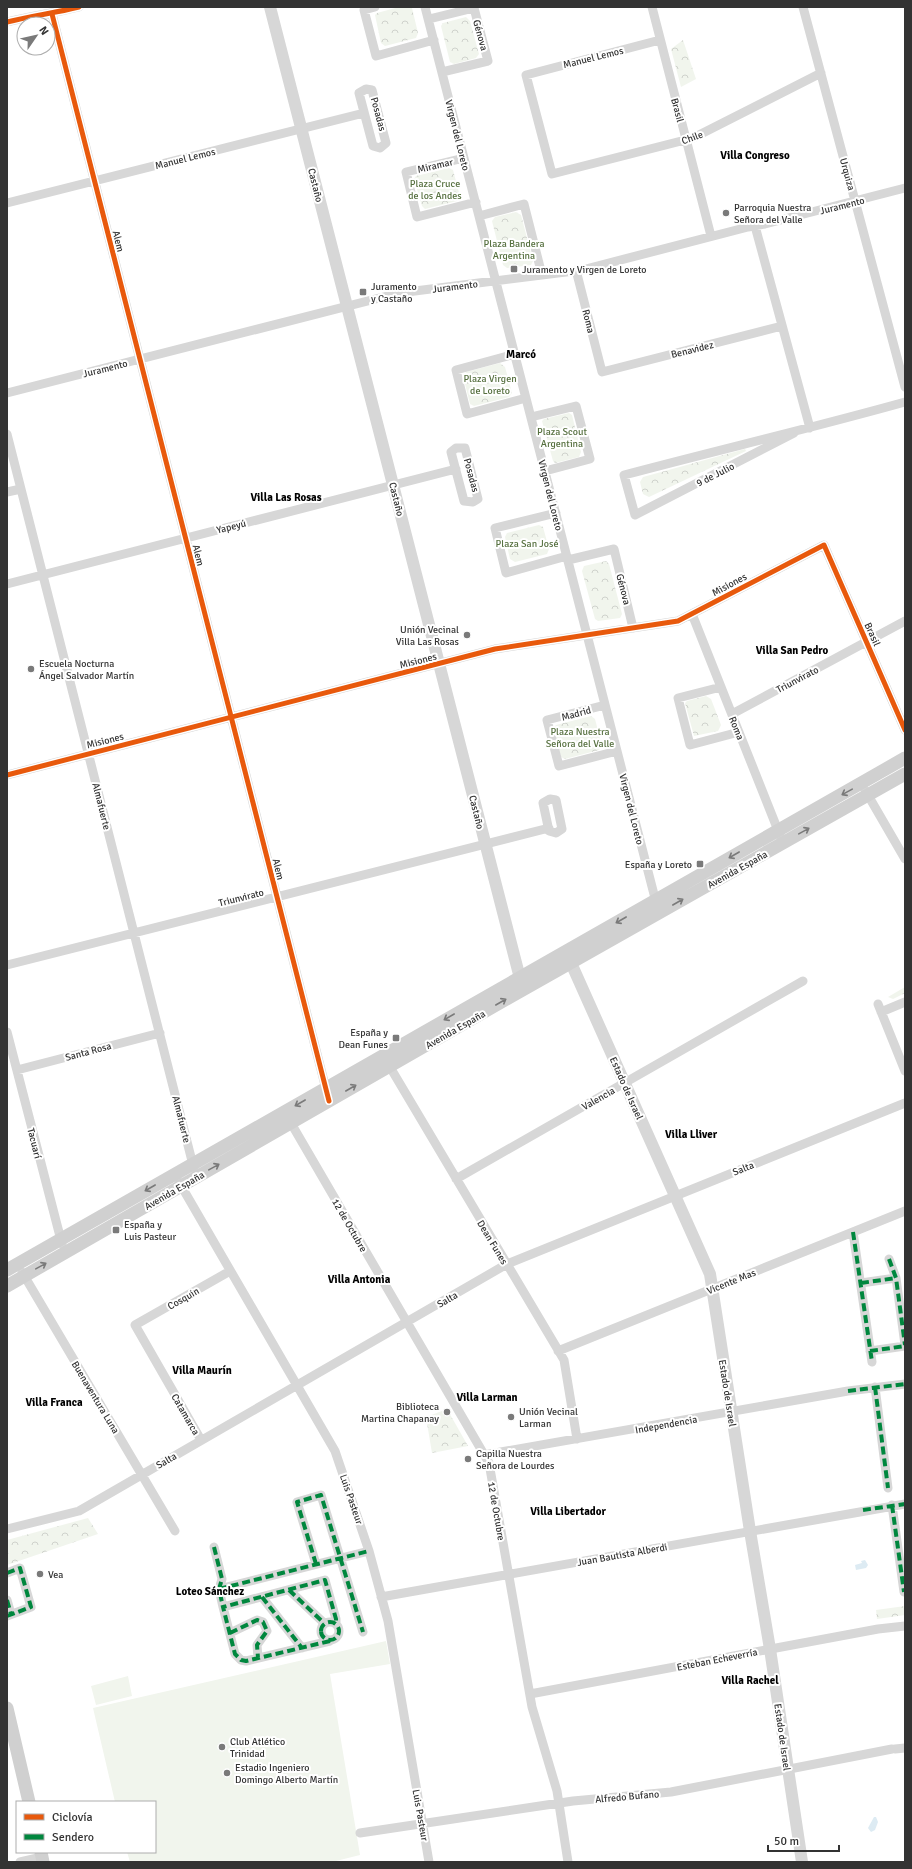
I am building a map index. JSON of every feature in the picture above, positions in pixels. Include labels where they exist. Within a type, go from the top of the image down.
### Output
[{"type":"main road","name":"Avenida España","points":[[7,1286],[66,1252],[178,1180],[193,1163],[326,1088],[386,1061],[523,990],[568,956],[656,900],[905,758]]},
{"type":"main road","name":"Avenida España","points":[[12,1267],[60,1240],[178,1180],[196,1177],[329,1100],[386,1061],[519,977],[568,956],[659,913],[905,774]]},
{"type":"main road","points":[[7,1708],[29,1801]]},
{"type":"street","points":[[7,22],[34,15],[52,14],[79,7]]},
{"type":"street","name":"Castaño","points":[[270,7],[523,990]]},
{"type":"street","points":[[375,7],[364,10],[376,56],[434,40]]},
{"type":"street","name":"Virgen del Loreto","points":[[425,7],[659,913]]},
{"type":"street","name":"Brasil","points":[[652,7],[711,236]]},
{"type":"street","name":"Urquiza","points":[[803,7],[905,387]]},
{"type":"street","name":"Génova","points":[[429,19],[474,8],[488,61],[442,72]]},
{"type":"street","name":"Alem","points":[[52,14],[329,1100]]},
{"type":"street","name":"Manuel Lemos","points":[[552,174],[526,74],[660,40]]},
{"type":"street","name":"Chile","points":[[552,174],[693,138],[821,73]]},
{"type":"street","name":"Posadas","points":[[370,89],[372,90],[386,143],[383,147],[377,148],[373,146],[364,113],[359,93],[370,89]]},
{"type":"street","name":"Manuel Lemos","points":[[7,203],[364,113]]},
{"type":"street","name":"Miramar","points":[[464,158],[406,172],[417,217],[476,202]]},
{"type":"street","name":"Juramento","points":[[7,393],[399,293],[576,270],[905,188]]},
{"type":"street","points":[[479,216],[524,204],[542,275]]},
{"type":"street","points":[[754,226],[810,428]]},
{"type":"street","name":"Roma","points":[[576,270],[602,372]]},
{"type":"street","name":"Benavidez","points":[[602,372],[782,326]]},
{"type":"street","points":[[515,354],[456,370],[468,414],[526,398]]},
{"type":"street","name":"9 de Julio","points":[[794,433],[635,515],[624,475],[794,433],[905,402]]},
{"type":"street","points":[[531,417],[576,406],[590,459],[545,471]]},
{"type":"street","name":"Almafuerte","points":[[7,434],[196,1177]]},
{"type":"street","name":"Posadas","points":[[456,448],[464,448],[478,499],[475,502],[470,503],[464,501],[456,469],[451,452],[456,448]]},
{"type":"street","name":"Yapeyú","points":[[7,584],[456,469]]},
{"type":"street","points":[[7,492],[21,489]]},
{"type":"street","points":[[556,513],[495,528],[506,573],[567,558]]},
{"type":"street","name":"Brasil","points":[[824,544],[905,730]]},
{"type":"street","name":"Misiones","points":[[7,775],[495,649],[678,621],[824,544]]},
{"type":"street","name":"Génova","points":[[567,558],[614,549],[633,628]]},
{"type":"street","name":"Roma","points":[[692,614],[782,843]]},
{"type":"street","name":"Triunvirato","points":[[732,714],[905,621]]},
{"type":"street","points":[[721,687],[678,698],[690,745],[739,732]]},
{"type":"street","name":"Madrid","points":[[606,705],[547,720],[559,766],[617,750]]},
{"type":"street","points":[[862,783],[905,859]]},
{"type":"street","name":"Triunvirato","points":[[7,965],[549,828]]},
{"type":"street","name":"Estado de Israel","points":[[568,956],[710,1274],[770,1649],[802,1862]]},
{"type":"street","name":"Valencia","points":[[456,1179],[803,981]]},
{"type":"street","points":[[905,1002],[879,1008],[905,1071]]},
{"type":"street","name":"Tacuarí","points":[[7,1032],[60,1240],[66,1252]]},
{"type":"street","name":"Santa Rosa","points":[[17,1070],[160,1033]]},
{"type":"street","name":"Dean Funes","points":[[386,1061],[564,1360],[577,1439]]},
{"type":"street","name":"Salta","points":[[7,1530],[80,1511],[297,1384],[507,1264],[905,1103]]},
{"type":"street","name":"12 de Octubre","points":[[284,1112],[489,1463],[530,1694],[557,1791],[568,1862]]},
{"type":"street","name":"Luis Pasteur","points":[[178,1180],[335,1450],[369,1551],[388,1620],[429,1862]]},
{"type":"street","name":"Vicente Mas","points":[[558,1351],[905,1211]]},
{"type":"street","points":[[853,1232],[872,1362]]},
{"type":"street","points":[[870,1351],[905,1345],[896,1278],[889,1259]]},
{"type":"street","name":"Buenaventura Luna","points":[[12,1267],[24,1276],[175,1530]]},
{"type":"street","name":"Cosquin","points":[[135,1325],[230,1271]]},
{"type":"street","points":[[861,1283],[896,1278]]},
{"type":"street","name":"Catamarca","points":[[135,1325],[201,1440]]},
{"type":"street","name":"Independencia","points":[[484,1455],[848,1391],[905,1384]]},
{"type":"street","points":[[875,1387],[888,1488]]},
{"type":"street","points":[[316,1564],[297,1502],[321,1494],[363,1632]]},
{"type":"street","name":"Juan Bautista Alberdi","points":[[381,1597],[863,1510],[905,1504]]},
{"type":"street","points":[[892,1505],[904,1592]]},
{"type":"street","points":[[214,1547],[222,1579],[219,1589],[223,1607],[236,1656],[243,1660],[258,1658],[334,1640],[339,1634],[325,1580],[223,1607]]},
{"type":"street","points":[[219,1589],[369,1551]]},
{"type":"street","points":[[7,1573],[20,1568],[31,1607],[9,1615],[7,1600]]},
{"type":"street","points":[[289,1590],[324,1624]]},
{"type":"street","points":[[262,1597],[302,1648]]},
{"type":"street","points":[[230,1633],[257,1620],[263,1622],[267,1631],[257,1645],[258,1658]]},
{"type":"street","points":[[330,1641],[325,1640],[320,1633],[321,1629],[324,1624],[330,1622],[336,1624]]},
{"type":"street","name":"Esteban Echeverría","points":[[530,1694],[770,1649],[905,1626]]},
{"type":"street","name":"Alfredo Bufano","points":[[360,1833],[559,1803],[671,1792],[893,1749],[905,1748]]},
{"type":"street","points":[[20,1862],[42,1857]]},
{"type":"green space","points":[[399,7],[412,8],[418,33],[416,38],[385,46],[381,43],[375,15],[377,13]]},
{"type":"green space","points":[[466,17],[470,21],[479,54],[476,58],[454,64],[450,62],[441,26],[443,23]]},
{"type":"green space","points":[[683,40],[696,79],[681,87],[671,49]]},
{"type":"green space","name":"Plaza Cruce de los Andes","points":[[449,168],[453,170],[460,196],[457,201],[425,209],[422,206],[414,179],[416,176]]},
{"type":"green space","name":"Plaza Bandera Argentina","points":[[516,212],[521,215],[533,261],[531,265],[507,268],[503,265],[492,221],[495,217]]},
{"type":"green space","name":"Plaza Virgen de Loreto","points":[[500,363],[505,367],[512,393],[509,397],[474,406],[470,404],[463,376],[466,372]]},
{"type":"green space","name":"Plaza Scout Argentina","points":[[569,413],[572,415],[581,452],[579,457],[555,463],[553,461],[542,421],[544,419]]},
{"type":"green space","points":[[745,449],[746,451],[649,497],[643,494],[640,482],[643,477]]},
{"type":"green space","name":"Plaza San José","points":[[539,525],[543,527],[549,549],[547,554],[515,562],[510,559],[505,537],[507,533]]},
{"type":"green space","points":[[606,561],[609,564],[622,614],[620,618],[598,621],[595,619],[582,571],[584,566]]},
{"type":"green space","points":[[706,696],[711,699],[721,725],[718,731],[694,736],[685,703],[687,701]]},
{"type":"green space","name":"Plaza Nuestra Señora del Valle","points":[[591,716],[595,719],[602,746],[599,750],[565,759],[561,757],[553,729],[556,725]]},
{"type":"green space","points":[[905,987],[905,993],[893,999],[888,997]]},
{"type":"green space","points":[[447,1409],[468,1446],[432,1453],[426,1417]]},
{"type":"green space","points":[[88,1518],[98,1534],[7,1565],[7,1540]]},
{"type":"green space","points":[[905,1606],[905,1615],[877,1619],[876,1610]]},
{"type":"green space","name":"Club Atlético Trinidad","points":[[386,1641],[390,1664],[330,1674],[360,1855],[332,1862],[130,1862],[127,1853],[156,1853],[156,1801],[115,1801],[93,1708]]},
{"type":"green space","points":[[128,1676],[132,1696],[96,1705],[91,1686]]},
{"type":"shaded area","points":[[865,1560],[868,1565],[866,1568],[856,1570],[855,1565],[862,1563],[861,1561]]},
{"type":"shaded area","points":[[874,1817],[876,1817],[878,1822],[875,1830],[871,1832],[868,1828]]},
{"type":"marked path","points":[[853,1232],[872,1362]]},
{"type":"marked path","points":[[889,1259],[896,1278],[905,1345]]},
{"type":"marked path","points":[[861,1283],[896,1278]]},
{"type":"marked path","points":[[870,1351],[905,1346]]},
{"type":"marked path","points":[[848,1391],[905,1384]]},
{"type":"marked path","points":[[875,1387],[888,1488]]},
{"type":"marked path","points":[[316,1564],[297,1502],[321,1495],[363,1632]]},
{"type":"marked path","points":[[863,1510],[905,1504]]},
{"type":"marked path","points":[[892,1505],[904,1592]]},
{"type":"marked path","points":[[214,1547],[222,1579],[219,1589],[223,1607]]},
{"type":"marked path","points":[[219,1589],[369,1551]]},
{"type":"marked path","points":[[7,1573],[20,1568],[31,1607],[7,1616]]},
{"type":"marked path","points":[[330,1641],[246,1661],[241,1660],[235,1654],[223,1607],[325,1580],[336,1619],[336,1624]]},
{"type":"marked path","points":[[289,1590],[324,1623]]},
{"type":"marked path","points":[[262,1597],[302,1648]]},
{"type":"marked path","points":[[7,1600],[11,1614]]},
{"type":"marked path","points":[[230,1633],[257,1620],[263,1622],[267,1631],[257,1645],[258,1658]]},
{"type":"marked path","points":[[326,1622],[334,1622],[339,1627],[339,1631],[337,1638],[334,1640],[326,1640],[321,1635],[321,1627],[326,1622]]},
{"type":"cycle path","points":[[7,22],[79,7]]},
{"type":"cycle path","points":[[52,14],[329,1101]]},
{"type":"cycle path","points":[[7,775],[495,649],[678,621],[824,545],[905,730]]},
{"type":"place","name":"Parroquia Nuestra Señora del Valle","points":[[726,213]]},
{"type":"place","name":"Juramento y Virgen de Loreto","points":[[514,269]]},
{"type":"place","name":"Juramento y Castaño","points":[[363,292]]},
{"type":"place","name":"Unión Vecinal Villa Las Rosas","points":[[467,635]]},
{"type":"place","name":"Escuela Nocturna Ángel Salvador Martín","points":[[31,669]]},
{"type":"place","name":"España y Loreto","points":[[700,864]]},
{"type":"place","name":"España y Dean Funes","points":[[396,1038]]},
{"type":"place","name":"España y Luis Pasteur","points":[[116,1230]]},
{"type":"place","name":"Biblioteca Martina Chapanay","points":[[447,1412]]},
{"type":"place","name":"Unión Vecinal Larman","points":[[511,1417]]},
{"type":"place","name":"Capilla Nuestra Señora de Lourdes","points":[[468,1459]]},
{"type":"place","name":"Vea","points":[[40,1574]]},
{"type":"place","name":"Club Atlético Trinidad","points":[[222,1747]]},
{"type":"place","name":"Estadio Ingeniero Domingo Alberto Martín","points":[[227,1773]]},
{"type":"district","name":"Villa Congreso","points":[[755,155]]},
{"type":"district","name":"Marcó","points":[[521,354]]},
{"type":"district","name":"Villa Las Rosas","points":[[286,497]]},
{"type":"district","name":"Villa San Pedro","points":[[792,650]]},
{"type":"district","name":"Villa Lliver","points":[[691,1134]]},
{"type":"district","name":"Villa Antonia","points":[[359,1279]]},
{"type":"district","name":"Villa Maurín","points":[[202,1370]]},
{"type":"district","name":"Villa Larman","points":[[487,1397]]},
{"type":"district","name":"Villa Franca","points":[[54,1402]]},
{"type":"district","name":"Villa Libertador","points":[[568,1511]]},
{"type":"district","name":"Loteo Sánchez","points":[[210,1591]]},
{"type":"district","name":"Villa Rachel","points":[[750,1680]]}]
